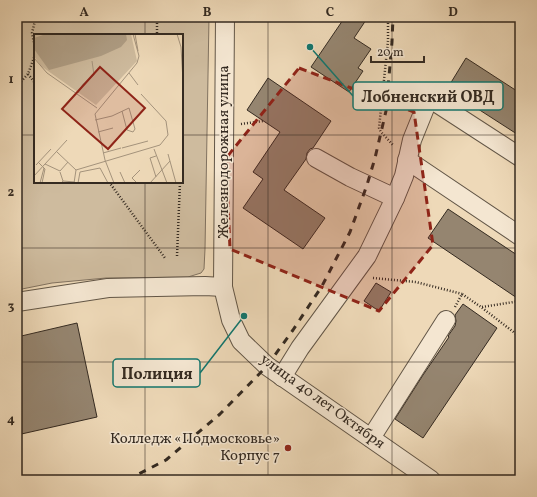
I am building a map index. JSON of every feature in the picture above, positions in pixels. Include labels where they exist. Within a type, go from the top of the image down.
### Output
[{"type":"street","name":"Железнодорожная улица","points":[[223,287],[224,17]]},
{"type":"street","points":[[282,377],[300,348],[367,256],[404,176],[412,140],[429,98],[520,156]]},
{"type":"street","points":[[316,158],[350,177],[395,198]]},
{"type":"street","points":[[407,160],[520,236]]},
{"type":"street","points":[[17,302],[108,288],[223,287]]},
{"type":"street","name":"улица 40 лет Октября","points":[[223,287],[231,320],[241,341],[267,366],[431,480]]},
{"type":"street","points":[[371,438],[446,320]]},
{"type":"path","points":[[34,43],[32,33],[36,17]]},
{"type":"path","points":[[157,17],[157,34]]},
{"type":"path","points":[[388,17],[388,41],[379,128],[407,160]]},
{"type":"path","points":[[17,86],[28,74],[34,58]]},
{"type":"path","points":[[28,74],[34,82]]},
{"type":"path","points":[[240,124],[263,121]]},
{"type":"path","points":[[110,183],[165,258]]},
{"type":"path","points":[[177,256],[180,183]]},
{"type":"path","points":[[352,276],[416,282],[462,294],[520,337]]},
{"type":"path","points":[[446,320],[462,294]]},
{"type":"path","points":[[481,307],[519,301],[520,307]]},
{"type":"highlighted area","points":[[299,68],[414,112],[433,245],[379,311],[230,249],[226,158]]},
{"type":"shaded area","points":[[17,17],[209,17],[204,269],[201,273],[188,277],[106,278],[52,283],[17,290]]},
{"type":"building","points":[[345,17],[368,17],[354,38],[371,49],[358,68],[363,71],[349,92],[311,67]]},
{"type":"building","points":[[466,58],[520,93],[520,136],[447,89]]},
{"type":"building","points":[[268,78],[331,121],[313,148],[307,153],[306,159],[284,190],[325,218],[303,249],[243,208],[263,179],[253,172],[280,132],[247,110]]},
{"type":"building","points":[[448,209],[520,257],[520,300],[428,238]]},
{"type":"building","points":[[376,283],[391,292],[379,311],[364,301]]},
{"type":"building","points":[[463,304],[497,328],[423,438],[395,419],[449,337],[448,336],[455,326],[455,315]]},
{"type":"building","points":[[77,323],[97,417],[17,435],[17,337]]},
{"type":"railway","points":[[127,480],[166,460],[220,414],[267,366],[322,286],[350,232],[375,158],[386,111],[393,17]]},
{"type":"place","name":"Лобненский ОВД","points":[[310,47]]},
{"type":"place","name":"Полиция","points":[[244,316]]},
{"type":"place","name":"Колледж «Подмосковье» Корпус 7","points":[[288,448]]}]
